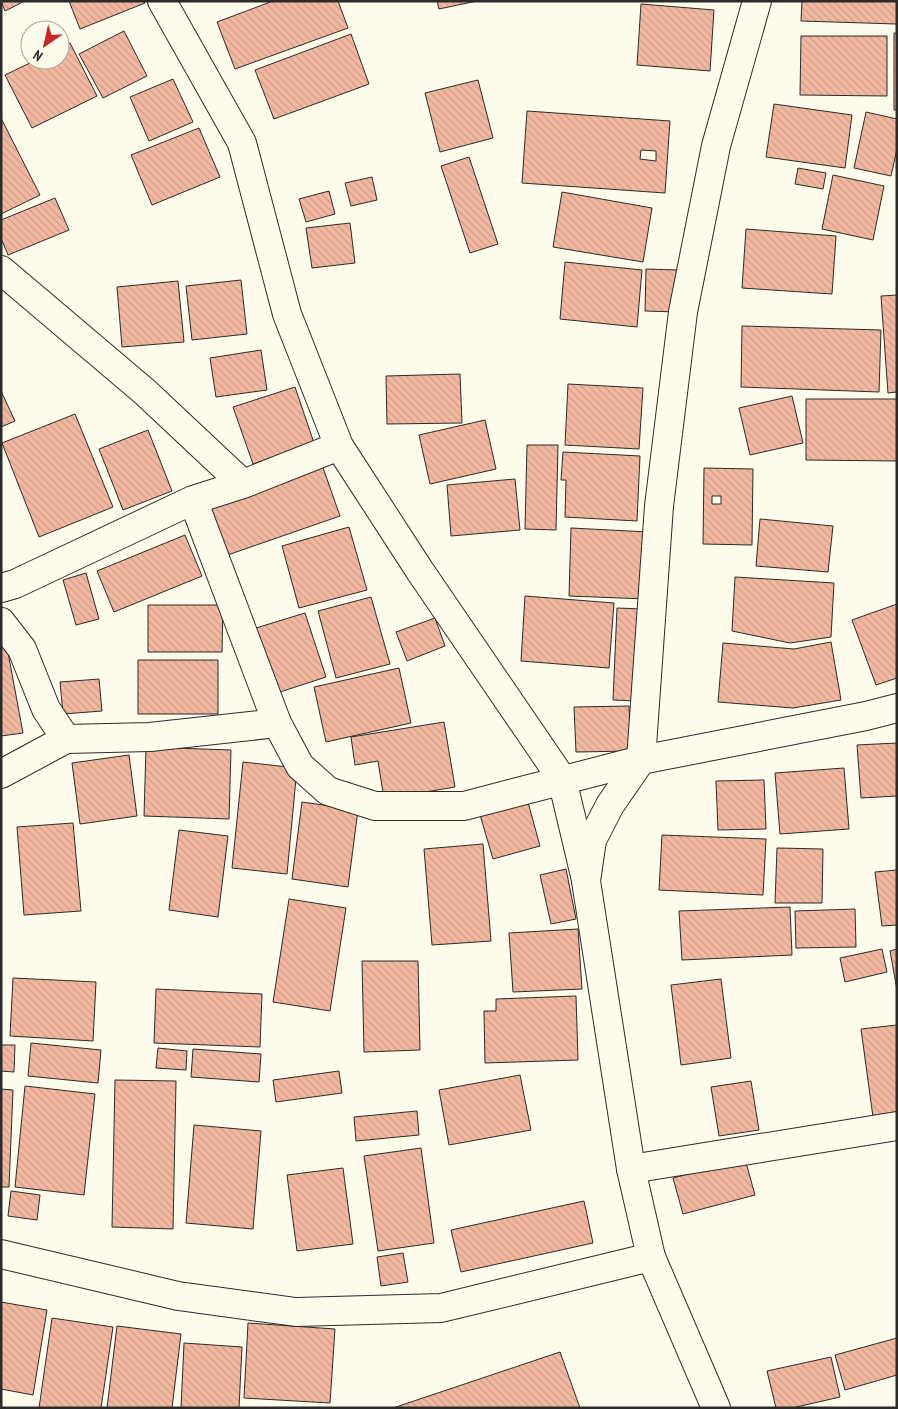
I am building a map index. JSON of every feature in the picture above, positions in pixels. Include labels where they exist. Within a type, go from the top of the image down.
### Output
[{"type":"street","points":[[162,1],[242,143],[288,314],[339,446],[420,571],[562,779],[586,881],[631,1169],[651,1257],[716,1408]]},
{"type":"street","points":[[586,881],[592,840],[610,805],[641,760],[659,506],[684,312],[716,146],[757,1]]},
{"type":"street","points":[[1,270],[145,392],[243,484]]},
{"type":"street","points":[[1,588],[15,584],[193,500],[243,484],[339,446]]},
{"type":"street","points":[[193,500],[277,723],[300,766],[328,791],[375,806],[464,806],[641,760],[897,708]]},
{"type":"street","points":[[1,622],[22,649],[46,709],[66,739]]},
{"type":"street","points":[[1,774],[66,739],[150,737],[277,723]]},
{"type":"street","points":[[631,1169],[897,1126]]},
{"type":"street","points":[[1,1254],[178,1296],[296,1312],[441,1308],[651,1257]]},
{"type":"building","points":[[1,1],[25,1],[5,11]]},
{"type":"building","points":[[69,1],[144,1],[145,3],[80,29]]},
{"type":"building","points":[[273,1],[338,1],[348,28],[235,69],[217,22]]},
{"type":"building","points":[[437,1],[477,1],[439,9]]},
{"type":"building","points":[[802,1],[897,1],[897,24],[801,21]]},
{"type":"building","points":[[641,4],[714,10],[710,71],[637,65]]},
{"type":"building","points":[[124,31],[147,76],[103,98],[79,54]]},
{"type":"building","points":[[894,33],[897,33],[897,110],[894,110]]},
{"type":"building","points":[[351,34],[369,84],[274,119],[255,70]]},
{"type":"building","points":[[801,36],[887,36],[887,96],[800,95]]},
{"type":"building","points":[[70,43],[97,96],[32,128],[5,75],[20,68],[20,70],[70,70]]},
{"type":"building","points":[[173,79],[193,122],[149,141],[130,97]]},
{"type":"building","points":[[478,80],[493,138],[440,152],[425,93]]},
{"type":"building","points":[[774,104],[852,115],[845,168],[766,157]]},
{"type":"building","points":[[527,111],[670,121],[665,193],[522,183]],"holes":[[[641,150],[656,151],[656,161],[640,159]]]},
{"type":"building","points":[[866,112],[897,119],[897,149],[891,176],[854,168]]},
{"type":"building","points":[[1,118],[40,195],[1,214]]},
{"type":"building","points":[[199,128],[220,177],[152,205],[131,155]]},
{"type":"building","points":[[469,157],[498,244],[470,253],[441,166]]},
{"type":"building","points":[[798,168],[826,173],[823,189],[795,184]]},
{"type":"building","points":[[833,175],[884,186],[873,240],[822,229]]},
{"type":"building","points":[[372,177],[377,200],[351,206],[345,183]]},
{"type":"building","points":[[329,191],[335,214],[306,222],[299,199]]},
{"type":"building","points":[[562,192],[652,208],[643,262],[553,247]]},
{"type":"building","points":[[55,198],[69,230],[8,255],[1,238],[1,220]]},
{"type":"building","points":[[350,223],[355,263],[312,268],[306,228]]},
{"type":"building","points":[[746,229],[836,236],[832,294],[742,288]]},
{"type":"building","points":[[565,262],[642,270],[637,327],[560,319]]},
{"type":"building","points":[[646,269],[678,270],[677,312],[645,311]]},
{"type":"building","points":[[241,280],[247,334],[192,340],[186,286]]},
{"type":"building","points":[[178,281],[184,342],[122,347],[117,287]]},
{"type":"building","points":[[897,295],[897,392],[888,393],[881,296]]},
{"type":"building","points":[[742,326],[881,330],[879,392],[741,387]]},
{"type":"building","points":[[261,350],[267,390],[216,397],[210,358]]},
{"type":"building","points":[[460,374],[462,423],[387,424],[386,376]]},
{"type":"building","points":[[568,384],[643,388],[639,449],[565,445]]},
{"type":"building","points":[[295,387],[314,443],[253,464],[233,407]]},
{"type":"building","points":[[1,391],[15,421],[1,427]]},
{"type":"building","points":[[792,396],[803,443],[750,455],[739,408]]},
{"type":"building","points":[[806,399],[897,399],[897,461],[806,460]]},
{"type":"building","points":[[75,414],[113,507],[39,537],[2,443]]},
{"type":"building","points":[[485,420],[496,469],[430,484],[419,435]]},
{"type":"building","points":[[148,430],[172,491],[123,510],[99,449]]},
{"type":"building","points":[[527,445],[558,445],[556,530],[525,529]]},
{"type":"building","points":[[563,452],[640,456],[637,521],[565,517],[566,480],[561,480]]},
{"type":"building","points":[[321,462],[340,516],[219,558],[200,504]]},
{"type":"building","points":[[704,468],[753,469],[752,545],[703,544]],"holes":[[[712,496],[721,496],[721,504],[712,504]]]},
{"type":"building","points":[[515,479],[520,530],[451,536],[447,485]]},
{"type":"building","points":[[760,519],[833,526],[828,572],[756,566]]},
{"type":"building","points":[[349,527],[367,590],[299,608],[282,546]]},
{"type":"building","points":[[571,528],[648,532],[646,599],[569,596]]},
{"type":"building","points":[[185,535],[202,576],[114,612],[97,571]]},
{"type":"building","points":[[86,573],[99,619],[76,625],[63,580]]},
{"type":"building","points":[[735,577],[834,583],[831,637],[790,643],[732,631]]},
{"type":"building","points":[[525,596],[614,603],[609,668],[521,661]]},
{"type":"building","points":[[371,597],[390,664],[336,678],[318,611]]},
{"type":"building","points":[[897,604],[897,678],[876,685],[852,620]]},
{"type":"building","points":[[148,605],[223,605],[222,652],[148,652]]},
{"type":"building","points":[[617,608],[643,609],[639,701],[613,700]]},
{"type":"building","points":[[305,613],[326,677],[277,693],[256,628]]},
{"type":"building","points":[[435,618],[445,646],[407,661],[396,632]]},
{"type":"building","points":[[1,631],[4,631],[23,733],[1,736]]},
{"type":"building","points":[[831,642],[841,700],[793,708],[718,702],[723,643],[794,649]]},
{"type":"building","points":[[138,660],[218,660],[218,714],[138,714]]},
{"type":"building","points":[[399,668],[411,723],[326,742],[314,687]]},
{"type":"building","points":[[99,679],[102,711],[63,714],[60,682]]},
{"type":"building","points":[[629,706],[631,751],[576,752],[574,707]]},
{"type":"building","points":[[444,722],[455,787],[384,799],[378,761],[355,765],[351,737]]},
{"type":"building","points":[[897,743],[897,796],[861,798],[857,745]]},
{"type":"building","points":[[146,747],[231,750],[229,819],[144,816]]},
{"type":"building","points":[[129,755],[137,816],[80,824],[72,763]]},
{"type":"building","points":[[243,762],[297,768],[287,874],[232,868]]},
{"type":"building","points":[[844,768],[849,829],[780,834],[775,773]]},
{"type":"building","points":[[764,780],[766,829],[718,830],[716,781]]},
{"type":"building","points":[[526,795],[540,846],[493,859],[478,808]]},
{"type":"building","points":[[302,802],[358,810],[348,887],[292,879]]},
{"type":"building","points":[[73,823],[81,911],[24,915],[17,827]]},
{"type":"building","points":[[179,830],[228,836],[218,917],[169,910]]},
{"type":"building","points":[[662,835],[766,839],[763,895],[659,890]]},
{"type":"building","points":[[483,844],[491,941],[432,945],[424,849]]},
{"type":"building","points":[[777,848],[823,849],[822,903],[775,903]]},
{"type":"building","points":[[566,869],[576,919],[551,924],[540,875]]},
{"type":"building","points":[[897,870],[897,925],[882,926],[875,872]]},
{"type":"building","points":[[289,899],[346,908],[330,1011],[273,1002]]},
{"type":"building","points":[[790,907],[792,955],[682,960],[679,911]]},
{"type":"building","points":[[855,909],[856,947],[796,948],[795,911]]},
{"type":"building","points":[[578,929],[582,989],[513,992],[509,933]]},
{"type":"building","points":[[882,949],[887,972],[845,982],[840,958]]},
{"type":"building","points":[[897,949],[897,990],[890,951]]},
{"type":"building","points":[[362,961],[418,961],[420,1050],[364,1052]]},
{"type":"building","points":[[13,978],[96,982],[93,1041],[10,1036]]},
{"type":"building","points":[[721,979],[731,1058],[681,1065],[671,985]]},
{"type":"building","points":[[156,989],[262,994],[260,1047],[154,1043]]},
{"type":"building","points":[[576,996],[578,1060],[485,1063],[484,1011],[496,1011],[496,999]]},
{"type":"building","points":[[897,1025],[897,1114],[873,1117],[861,1029]]},
{"type":"building","points":[[31,1043],[101,1050],[98,1083],[28,1076]]},
{"type":"building","points":[[1,1045],[15,1045],[14,1072],[1,1071]]},
{"type":"building","points":[[158,1048],[187,1051],[186,1070],[156,1068]]},
{"type":"building","points":[[193,1049],[261,1054],[259,1082],[191,1077]]},
{"type":"building","points":[[339,1071],[342,1093],[276,1102],[273,1080]]},
{"type":"building","points":[[520,1075],[531,1130],[449,1145],[439,1090]]},
{"type":"building","points":[[115,1080],[176,1081],[173,1229],[112,1227]]},
{"type":"building","points":[[751,1081],[759,1130],[719,1136],[711,1087]]},
{"type":"building","points":[[25,1086],[95,1094],[84,1195],[15,1187]]},
{"type":"building","points":[[1,1089],[13,1090],[9,1187],[1,1187]]},
{"type":"building","points":[[417,1111],[419,1135],[356,1141],[354,1117]]},
{"type":"building","points":[[194,1125],[261,1131],[253,1229],[186,1223]]},
{"type":"building","points":[[421,1148],[434,1243],[378,1251],[364,1156]]},
{"type":"building","points":[[745,1159],[755,1195],[683,1214],[673,1178]]},
{"type":"building","points":[[343,1168],[353,1244],[297,1251],[287,1175]]},
{"type":"building","points":[[11,1191],[40,1195],[37,1220],[8,1216]]},
{"type":"building","points":[[584,1201],[593,1243],[461,1272],[451,1230]]},
{"type":"building","points":[[403,1253],[408,1282],[381,1286],[377,1257]]},
{"type":"building","points":[[1,1302],[47,1310],[33,1395],[1,1389]]},
{"type":"building","points":[[52,1318],[113,1327],[101,1408],[39,1408]]},
{"type":"building","points":[[248,1323],[335,1329],[330,1403],[244,1398]]},
{"type":"building","points":[[117,1326],[181,1334],[172,1408],[107,1408]]},
{"type":"building","points":[[897,1338],[897,1375],[845,1390],[835,1355]]},
{"type":"building","points":[[184,1343],[242,1347],[239,1408],[181,1408]]},
{"type":"building","points":[[560,1352],[580,1408],[393,1408]]},
{"type":"building","points":[[831,1357],[840,1397],[792,1408],[776,1408],[767,1371]]}]
